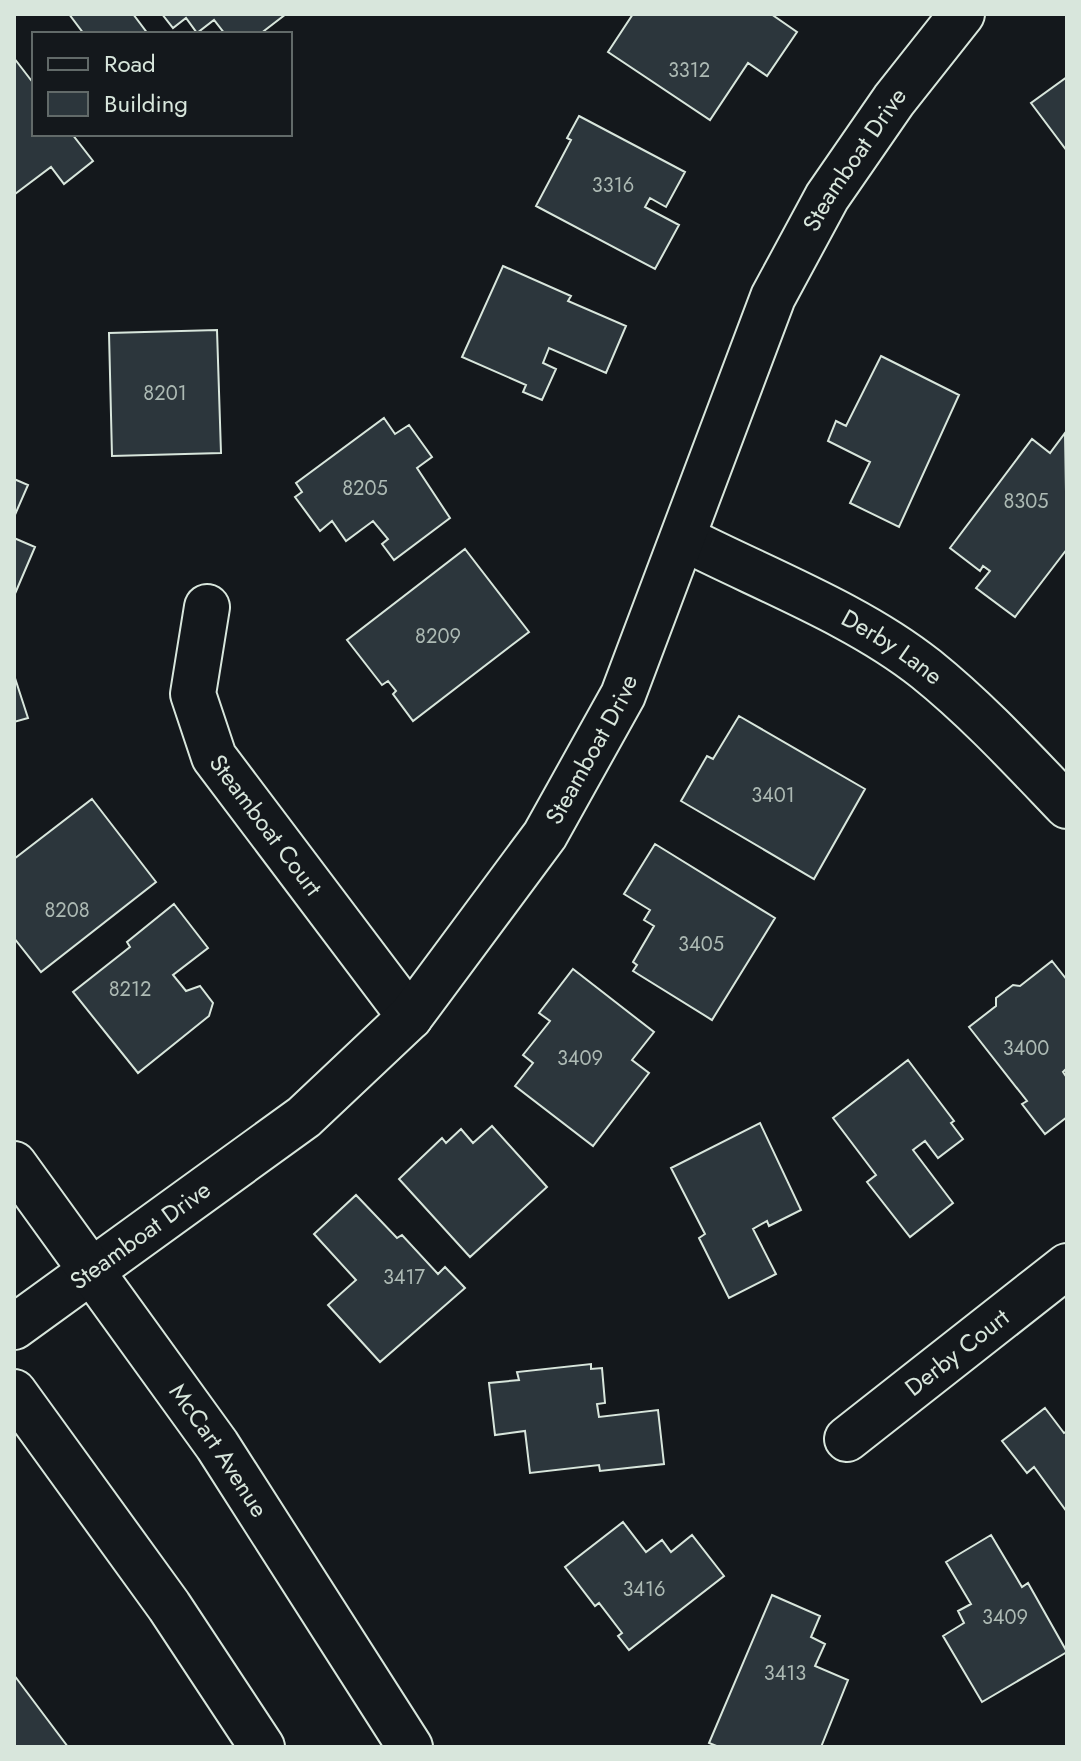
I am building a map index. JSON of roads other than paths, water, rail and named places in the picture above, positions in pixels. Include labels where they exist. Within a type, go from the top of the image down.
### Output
[{"type":"street","name":"Steamboat Drive","points":[[14,1327],[304,1117],[410,1017],[545,835],[623,695],[773,297],[827,197],[894,100],[962,14]]},
{"type":"street","name":"Derby Lane","points":[[683,538],[865,629],[924,667],[983,718],[1067,806]]},
{"type":"street","name":"Steamboat Court","points":[[207,607],[193,694],[214,757],[410,1017]]},
{"type":"street","name":"McCart Avenue","points":[[14,1164],[217,1445],[410,1747]]},
{"type":"street","name":"Derby Court","points":[[847,1439],[1067,1266]]},
{"type":"street","points":[[14,1392],[169,1606],[262,1747]]}]
